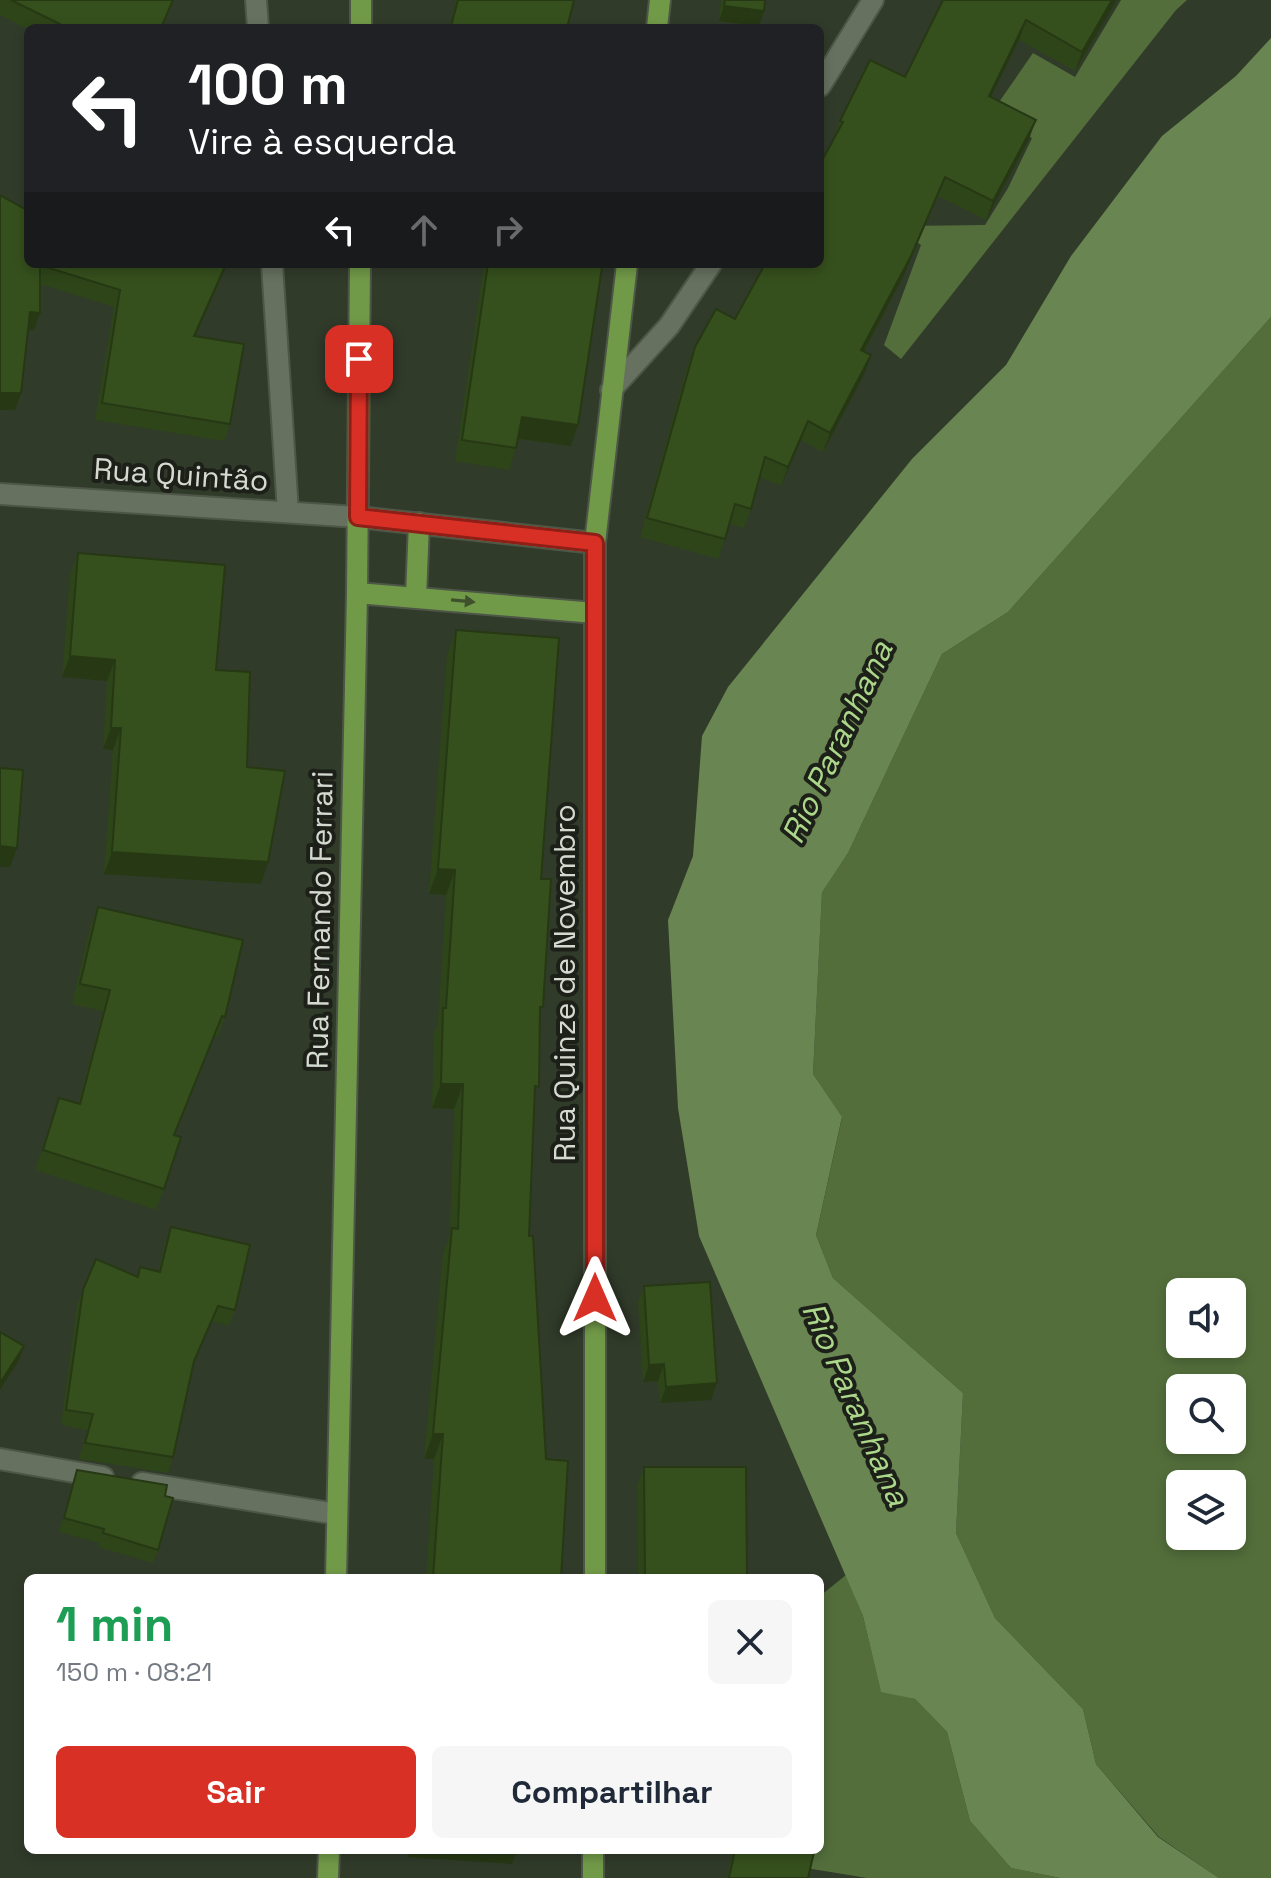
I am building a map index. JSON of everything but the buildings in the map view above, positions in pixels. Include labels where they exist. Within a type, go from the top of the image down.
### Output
[{"type":"main road","points":[[361,0],[361,24]]},
{"type":"main road","points":[[657,24],[660,0]]},
{"type":"main road","name":"Rua Fernando Ferrari","points":[[336,1574],[357,593],[360,268]]},
{"type":"main road","name":"Rua Quinze de Novembro","points":[[595,1574],[595,543],[626,268]]},
{"type":"main road","points":[[358,517],[595,543]]},
{"type":"main road","points":[[416,597],[419,523]]},
{"type":"main road","points":[[357,593],[595,613]]},
{"type":"main road","points":[[328,1878],[329,1854]]},
{"type":"main road","points":[[593,1854],[593,1878]]},
{"type":"street","points":[[256,0],[258,24]]},
{"type":"street","points":[[824,80],[873,0]]},
{"type":"street","points":[[272,268],[288,512]]},
{"type":"street","points":[[611,390],[669,326],[708,268]]},
{"type":"street","name":"Rua Quintão","points":[[0,494],[358,517]]},
{"type":"street","points":[[0,1459],[337,1514]]},
{"type":"shaded area","points":[[1121,0],[1187,0],[901,359],[884,345],[921,245],[910,237],[907,226],[985,225],[1008,188],[1032,138],[990,115],[1033,53],[1075,77]]},
{"type":"shaded area","points":[[1271,317],[1271,1878],[1219,1878],[1159,1837],[1096,1764],[1083,1709],[995,1618],[956,1533],[963,1393],[833,1278],[816,1235],[842,1118],[813,1074],[822,891],[848,853],[942,654],[1008,612]]},
{"type":"shaded area","points":[[846,1575],[863,1616],[881,1691],[915,1699],[947,1732],[970,1821],[1011,1868],[1060,1878],[867,1878],[800,1867],[800,1854],[824,1854],[824,1593]]},
{"type":"water","name":"Rio Paranhana","points":[[1271,38],[1271,317],[1008,612],[942,654],[848,853],[822,892],[813,1074],[842,1117],[816,1235],[833,1278],[963,1393],[956,1533],[995,1618],[1083,1709],[1096,1764],[1158,1837],[1219,1878],[1060,1878],[1011,1868],[970,1821],[947,1732],[915,1699],[881,1692],[863,1616],[699,1236],[678,1108],[668,920],[693,856],[702,736],[728,687],[912,459],[1006,365],[1071,256],[1162,136],[1236,76]]},
{"type":"route","points":[[359,359],[358,517],[595,543],[595,1298]]}]
